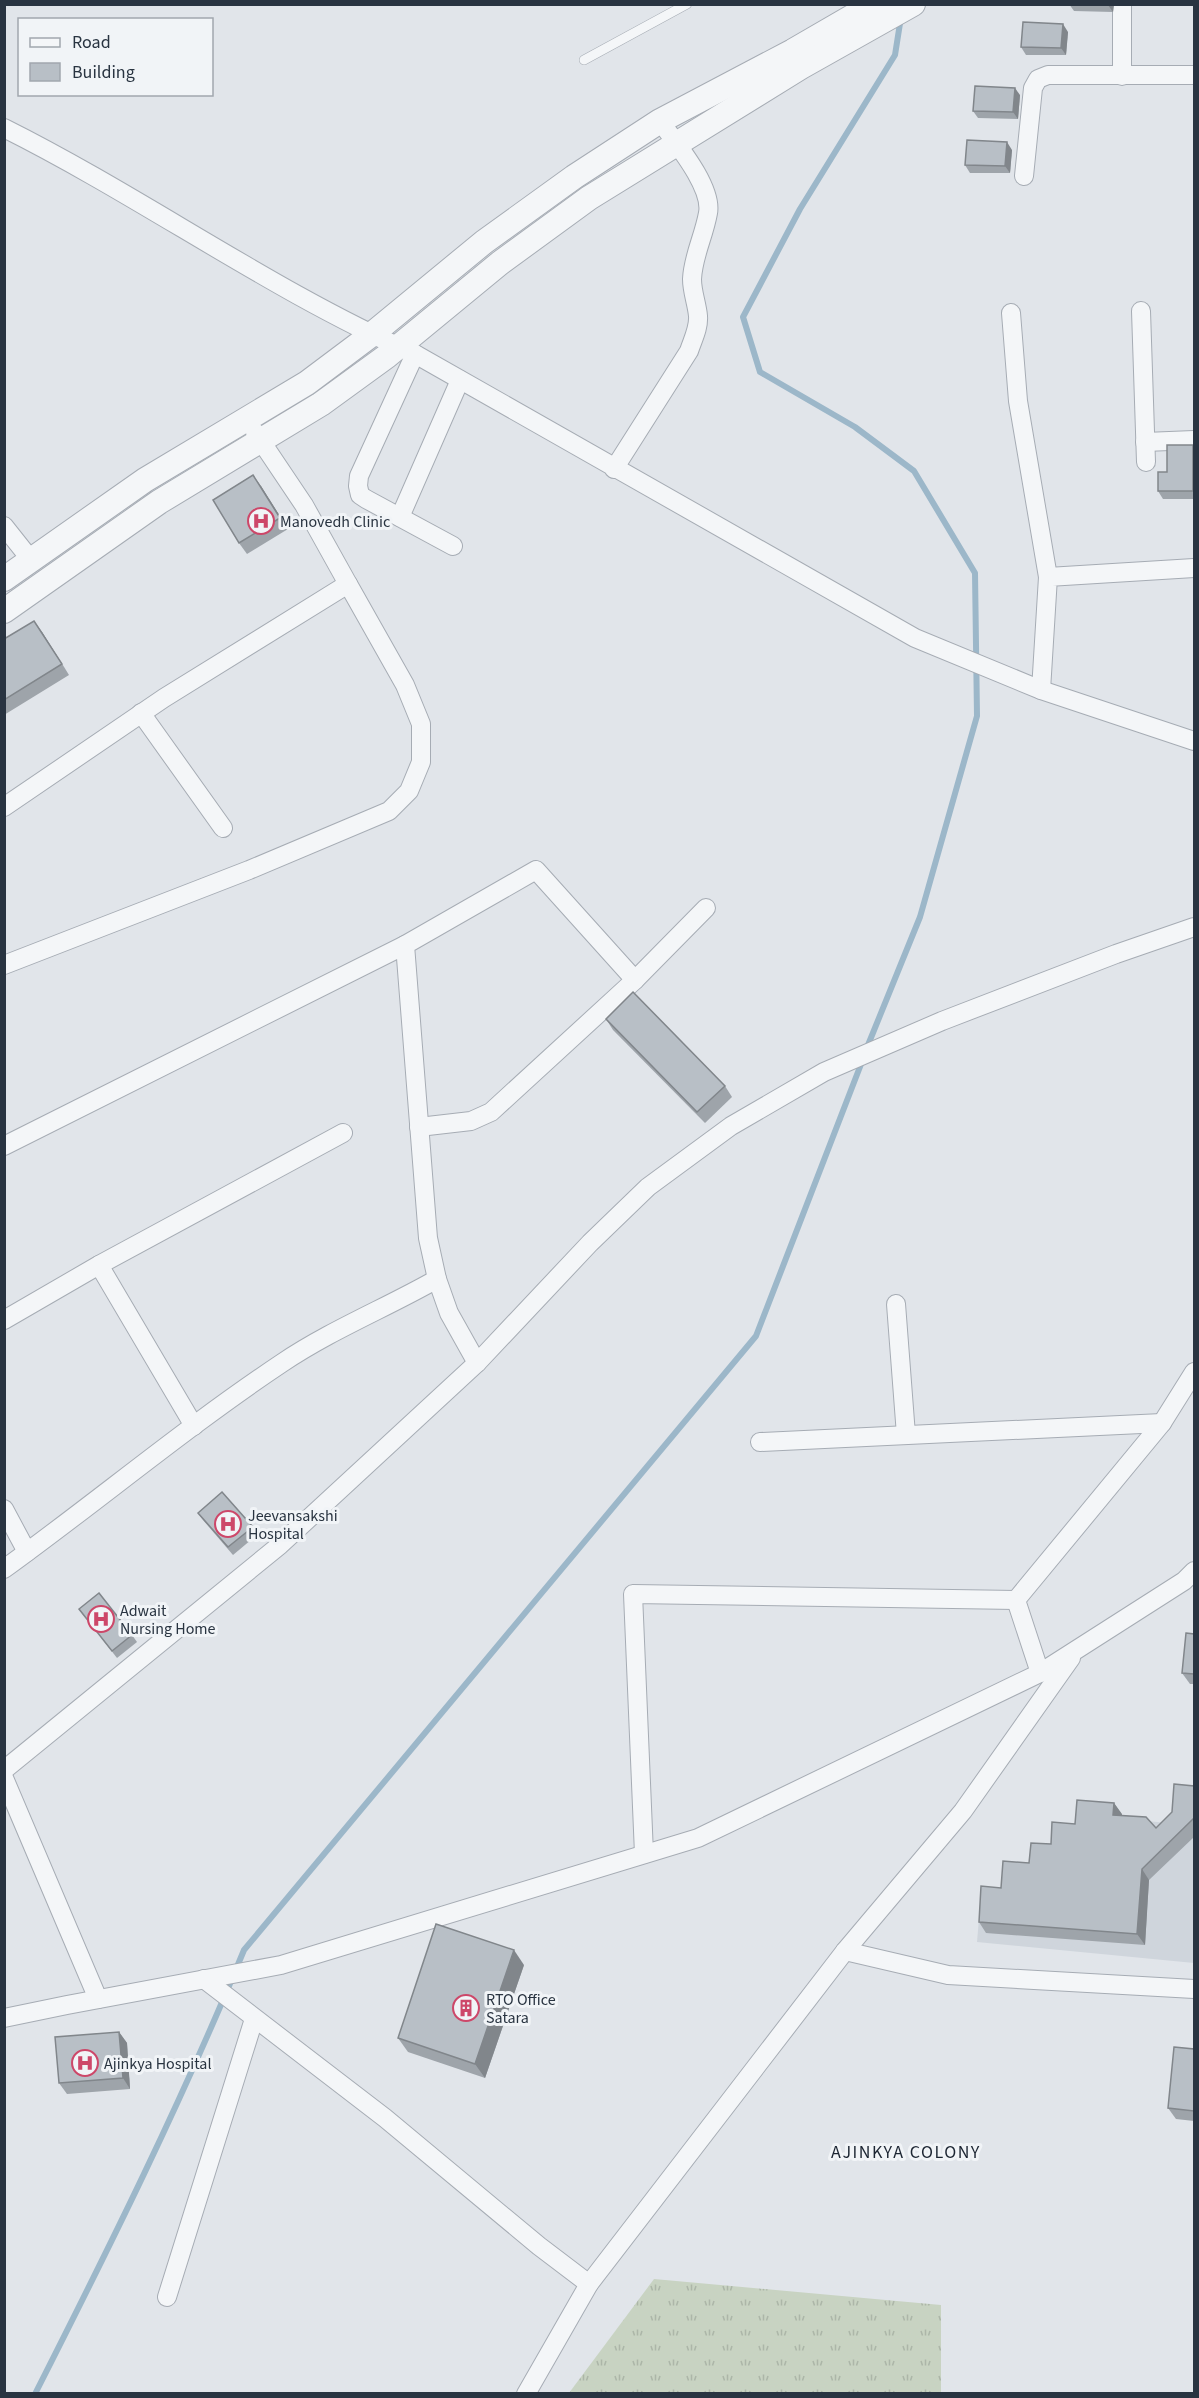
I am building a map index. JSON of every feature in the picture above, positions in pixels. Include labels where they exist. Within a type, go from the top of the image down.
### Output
[{"type":"street","points":[[4,579],[144,480],[307,383],[371,335],[484,242],[574,177],[660,121],[793,51],[874,4]]},
{"type":"street","points":[[4,611],[159,502],[406,350],[500,263],[589,198],[801,67],[913,4]]},
{"type":"street","points":[[1122,4],[1122,76]]},
{"type":"street","points":[[1024,176],[1033,88],[1038,79],[1048,75],[1194,75]]},
{"type":"street","points":[[614,469],[689,351],[696,334],[698,318],[692,283],[693,262],[709,210],[708,198],[660,121]]},
{"type":"street","points":[[4,128],[47,150],[220,252],[371,335],[406,350],[460,380],[915,638],[1041,690],[1194,741]]},
{"type":"street","points":[[1141,311],[1146,462]]},
{"type":"street","points":[[1011,313],[1018,402],[1048,577],[1041,690]]},
{"type":"street","points":[[406,350],[359,476],[360,495],[453,546]]},
{"type":"street","points":[[400,517],[460,380]]},
{"type":"street","points":[[5,965],[249,870],[389,811],[409,791],[421,762],[421,724],[405,685],[304,506],[262,440],[243,420]]},
{"type":"street","points":[[1145,442],[1194,440]]},
{"type":"street","points":[[4,526],[31,560]]},
{"type":"street","points":[[1048,577],[1194,568]]},
{"type":"street","points":[[4,807],[141,714],[348,584]]},
{"type":"street","points":[[141,714],[223,828]]},
{"type":"street","points":[[4,1146],[405,945],[536,870],[635,980]]},
{"type":"street","points":[[419,1127],[453,1124],[491,1113],[635,980],[706,908]]},
{"type":"street","points":[[4,1770],[280,1545],[477,1363],[590,1243],[648,1187],[731,1126],[825,1072],[931,1026],[1105,958],[1194,927]]},
{"type":"street","points":[[405,945],[428,1238],[437,1279],[448,1313],[477,1363]]},
{"type":"street","points":[[4,1320],[99,1265],[343,1133]]},
{"type":"street","points":[[99,1265],[194,1426]]},
{"type":"street","points":[[4,1569],[282,1362],[437,1279]]},
{"type":"street","points":[[896,1304],[906,1435]]},
{"type":"street","points":[[1016,1600],[1162,1423],[1194,1372]]},
{"type":"street","points":[[760,1442],[1162,1423]]},
{"type":"street","points":[[4,1509],[27,1552]]},
{"type":"street","points":[[4,2018],[281,1965],[698,1838],[1040,1673],[1184,1581],[1194,1571]]},
{"type":"street","points":[[645,1854],[633,1594],[1016,1600]]},
{"type":"street","points":[[1016,1600],[1040,1673]]},
{"type":"street","points":[[526,2394],[589,2284],[845,1951],[963,1811],[1077,1650]]},
{"type":"street","points":[[4,1778],[98,1999]]},
{"type":"street","points":[[845,1951],[948,1975],[1194,1989]]},
{"type":"street","points":[[204,1979],[385,2118],[539,2246],[589,2284]]},
{"type":"street","points":[[167,2297],[254,2019]]},
{"type":"lane","points":[[584,60],[687,4]]},
{"type":"shaded area","points":[[1194,1794],[1194,1963],[977,1942],[981,1895],[1007,1897],[1060,1857],[1090,1816],[1180,1824]]},
{"type":"green space","points":[[654,2279],[941,2305],[941,2393],[569,2393]]},
{"type":"building","points":[[1023,22],[1063,24],[1061,48],[1021,47]]},
{"type":"building","points":[[975,86],[1015,88],[1013,112],[973,111]]},
{"type":"building","points":[[967,140],[1007,142],[1005,166],[965,165]]},
{"type":"building","points":[[1167,445],[1193,445],[1193,491],[1158,491],[1158,472],[1167,472]]},
{"type":"building","points":[[253,475],[280,518],[239,543],[213,500]]},
{"type":"building","points":[[34,621],[62,664],[4,700],[4,639]]},
{"type":"building","points":[[633,992],[725,1086],[697,1112],[606,1019]]},
{"type":"building","points":[[222,1492],[253,1527],[228,1547],[198,1513]]},
{"type":"building","points":[[99,1593],[132,1635],[112,1651],[79,1609]]},
{"type":"building","points":[[1186,1633],[1194,1634],[1194,1674],[1182,1673]]},
{"type":"building","points":[[1174,1784],[1194,1786],[1194,1818],[1142,1869],[1137,1934],[979,1922],[981,1886],[1001,1888],[1003,1861],[1029,1863],[1031,1843],[1051,1844],[1052,1822],[1075,1824],[1077,1800],[1114,1803],[1113,1815],[1146,1817],[1156,1828],[1172,1812]]},
{"type":"building","name":"RTO Office Satara","points":[[436,1924],[514,1950],[475,2064],[398,2038]]},
{"type":"building","points":[[119,2032],[123,2078],[59,2083],[55,2037]]},
{"type":"building","points":[[1174,2047],[1194,2049],[1194,2111],[1168,2108]]},
{"type":"waterway","points":[[866,1050],[920,917],[977,716],[975,573],[914,471],[855,427],[760,372],[743,317],[800,209],[895,55],[901,17]]},
{"type":"waterway","points":[[35,2394],[144,2174],[196,2063],[244,1950],[756,1336],[863,1059]]},
{"type":"place","name":"Manovedh Clinic","points":[[261,521]]},
{"type":"place","name":"Jeevansakshi Hospital","points":[[228,1524]]},
{"type":"place","name":"Adwait Nursing Home","points":[[101,1619]]},
{"type":"place","name":"RTO Office Satara","points":[[466,2008]]},
{"type":"place","name":"Ajinkya Hospital","points":[[85,2063]]},
{"type":"district","name":"AJINKYA COLONY","points":[[906,2152]]}]
